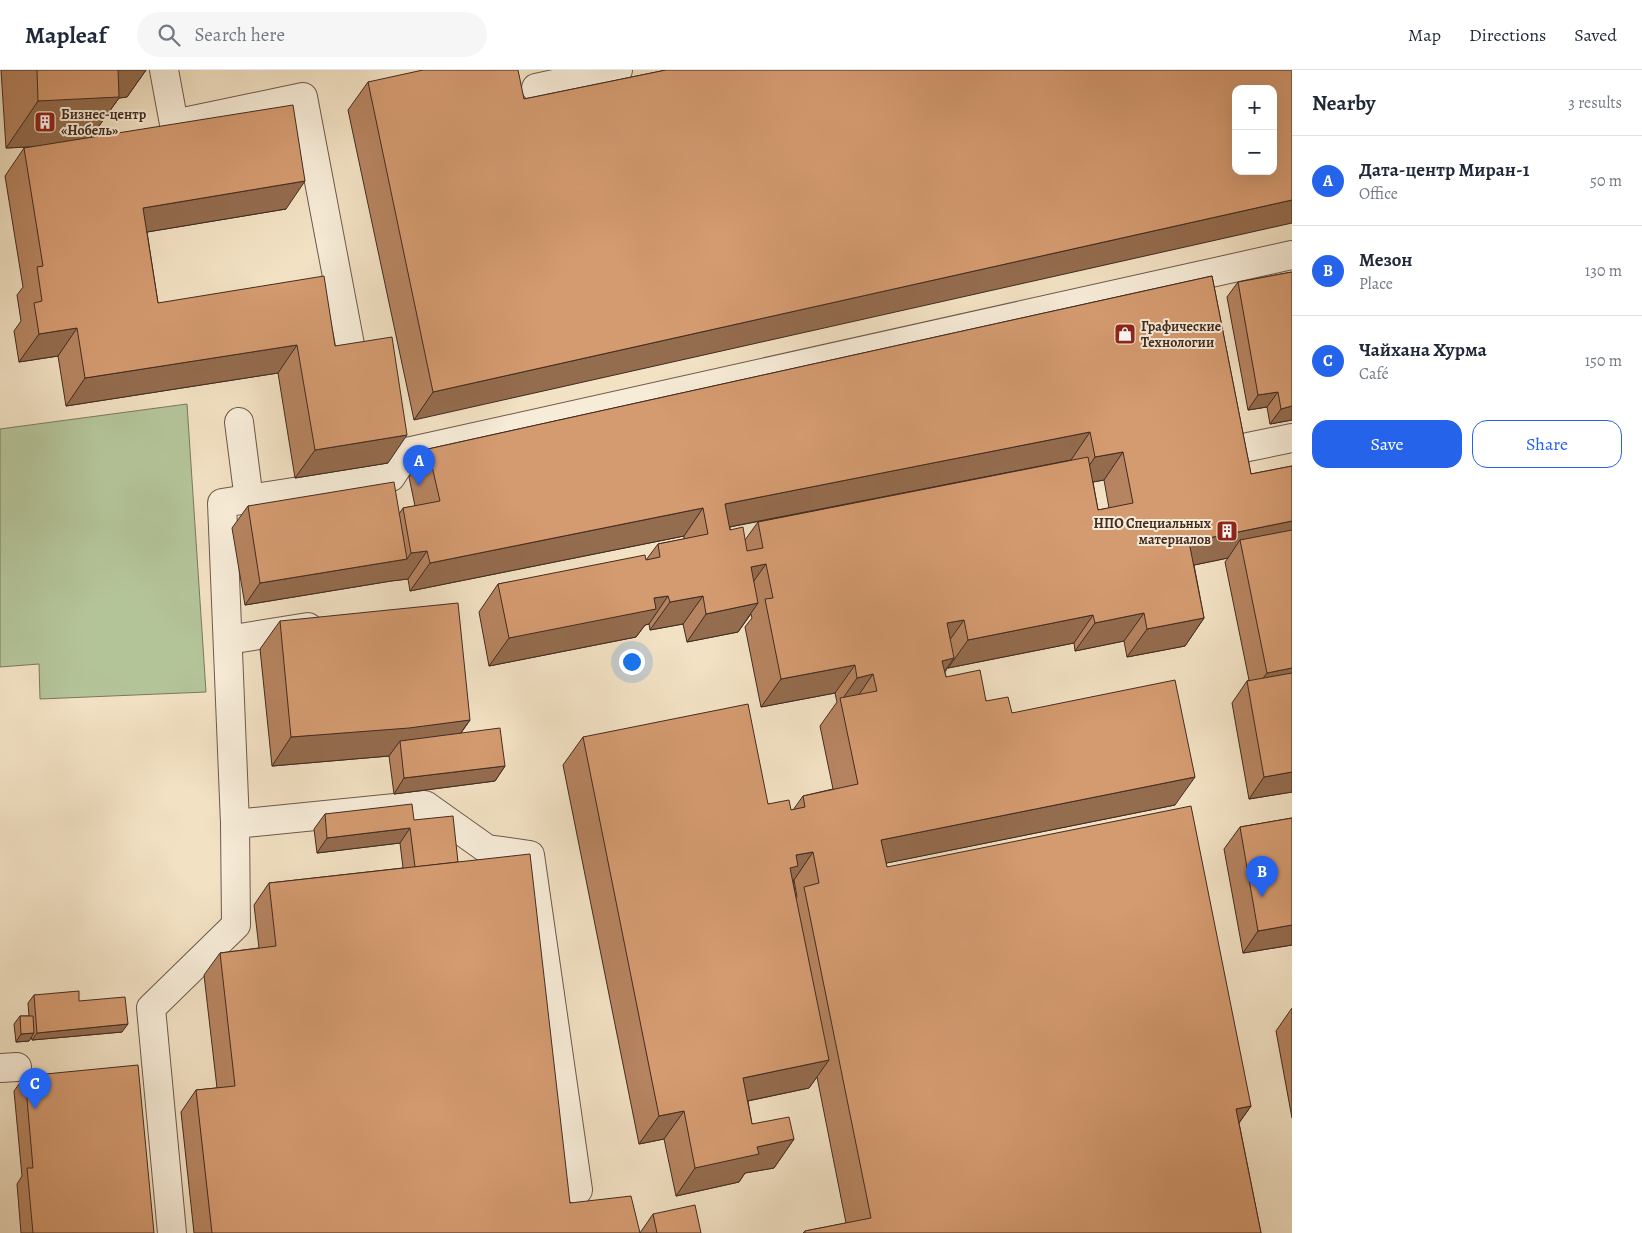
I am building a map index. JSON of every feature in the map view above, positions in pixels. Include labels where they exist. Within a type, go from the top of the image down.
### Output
[{"type":"lane","points":[[164,70],[174,124],[302,97],[351,350]]},
{"type":"lane","points":[[536,88],[618,70]]},
{"type":"lane","points":[[172,1233],[151,1008],[236,925],[235,824],[222,503],[391,478],[407,452],[1292,255]]},
{"type":"lane","points":[[239,422],[248,500]]},
{"type":"lane","points":[[1248,446],[1292,438]]},
{"type":"lane","points":[[228,640],[336,623]]},
{"type":"lane","points":[[235,824],[425,805],[487,849],[530,855],[578,1190]]},
{"type":"green space","points":[[187,404],[206,692],[40,699],[39,664],[0,667],[0,429]]},
{"type":"building","points":[[37,70],[118,70],[119,97],[38,101]]},
{"type":"building","points":[[423,70],[518,70],[524,99],[666,70],[1292,70],[1292,200],[433,392],[368,82]]},
{"type":"building","points":[[293,105],[305,181],[143,208],[158,303],[324,276],[335,346],[392,337],[407,435],[315,450],[297,345],[85,378],[77,328],[39,334],[34,303],[42,301],[37,267],[43,266],[24,148]]},
{"type":"building","points":[[1292,272],[1292,406],[1281,409],[1278,392],[1258,395],[1238,282]]},
{"type":"building","points":[[1212,276],[1251,474],[1292,466],[1292,521],[1189,542],[1204,618],[1147,629],[1144,613],[1095,623],[1093,615],[968,640],[964,620],[947,623],[954,658],[942,661],[946,677],[980,670],[986,701],[1008,697],[1012,713],[1175,680],[1195,777],[881,840],[887,867],[1191,806],[1251,1106],[1236,1109],[1261,1233],[805,1233],[805,1231],[871,1218],[804,887],[819,883],[813,852],[796,855],[798,866],[790,868],[829,1060],[743,1078],[752,1124],[789,1117],[794,1139],[757,1147],[759,1154],[695,1168],[684,1111],[659,1116],[583,737],[748,704],[768,804],[789,800],[791,810],[805,807],[803,796],[858,784],[840,698],[877,691],[873,674],[857,678],[855,665],[781,679],[765,599],[773,598],[766,564],[751,567],[758,603],[706,614],[703,596],[670,602],[668,596],[654,598],[656,609],[509,638],[498,584],[645,555],[646,560],[660,557],[658,544],[708,534],[703,508],[430,563],[427,551],[411,553],[403,508],[440,501],[428,449]],"holes":[[[1090,432],[1095,457],[1123,452],[1133,503],[1098,510],[1088,457],[758,522],[763,548],[747,551],[743,527],[730,530],[725,504]]]},
{"type":"building","points":[[394,482],[407,559],[260,583],[248,506]]},
{"type":"building","points":[[1292,530],[1292,668],[1267,673],[1240,540]]},
{"type":"building","points":[[458,603],[470,720],[409,728],[291,737],[280,621]]},
{"type":"building","points":[[1292,673],[1292,772],[1264,777],[1247,681]]},
{"type":"building","points":[[500,728],[505,766],[404,778],[400,741]]},
{"type":"building","points":[[412,804],[414,820],[453,816],[458,862],[415,867],[410,828],[327,838],[325,814]]},
{"type":"building","points":[[1292,818],[1292,925],[1258,931],[1240,827]]},
{"type":"building","points":[[530,854],[570,1203],[631,1196],[640,1233],[212,1233],[196,1090],[235,1086],[220,953],[276,946],[269,883]]},
{"type":"building","points":[[79,991],[79,1001],[125,997],[128,1024],[37,1033],[34,995]]},
{"type":"building","points":[[20,1016],[33,1016],[34,1033],[21,1034]]},
{"type":"building","points":[[138,1065],[154,1233],[33,1233],[27,1168],[33,1168],[25,1076]]},
{"type":"building","points":[[695,1205],[701,1233],[657,1233],[653,1214]]},
{"type":"place","name":"Бизнес-центр «Нобель»","points":[[45,122]]},
{"type":"place","name":"Графические Технологии","points":[[1125,334]]},
{"type":"place","name":"Дата-центр Миран-1","points":[[419,486]]},
{"type":"place","name":"НПО Специальных материалов","points":[[1227,531]]},
{"type":"place","name":"Мезон","points":[[1262,897]]},
{"type":"place","name":"Чайхана Хурма","points":[[35,1109]]}]
